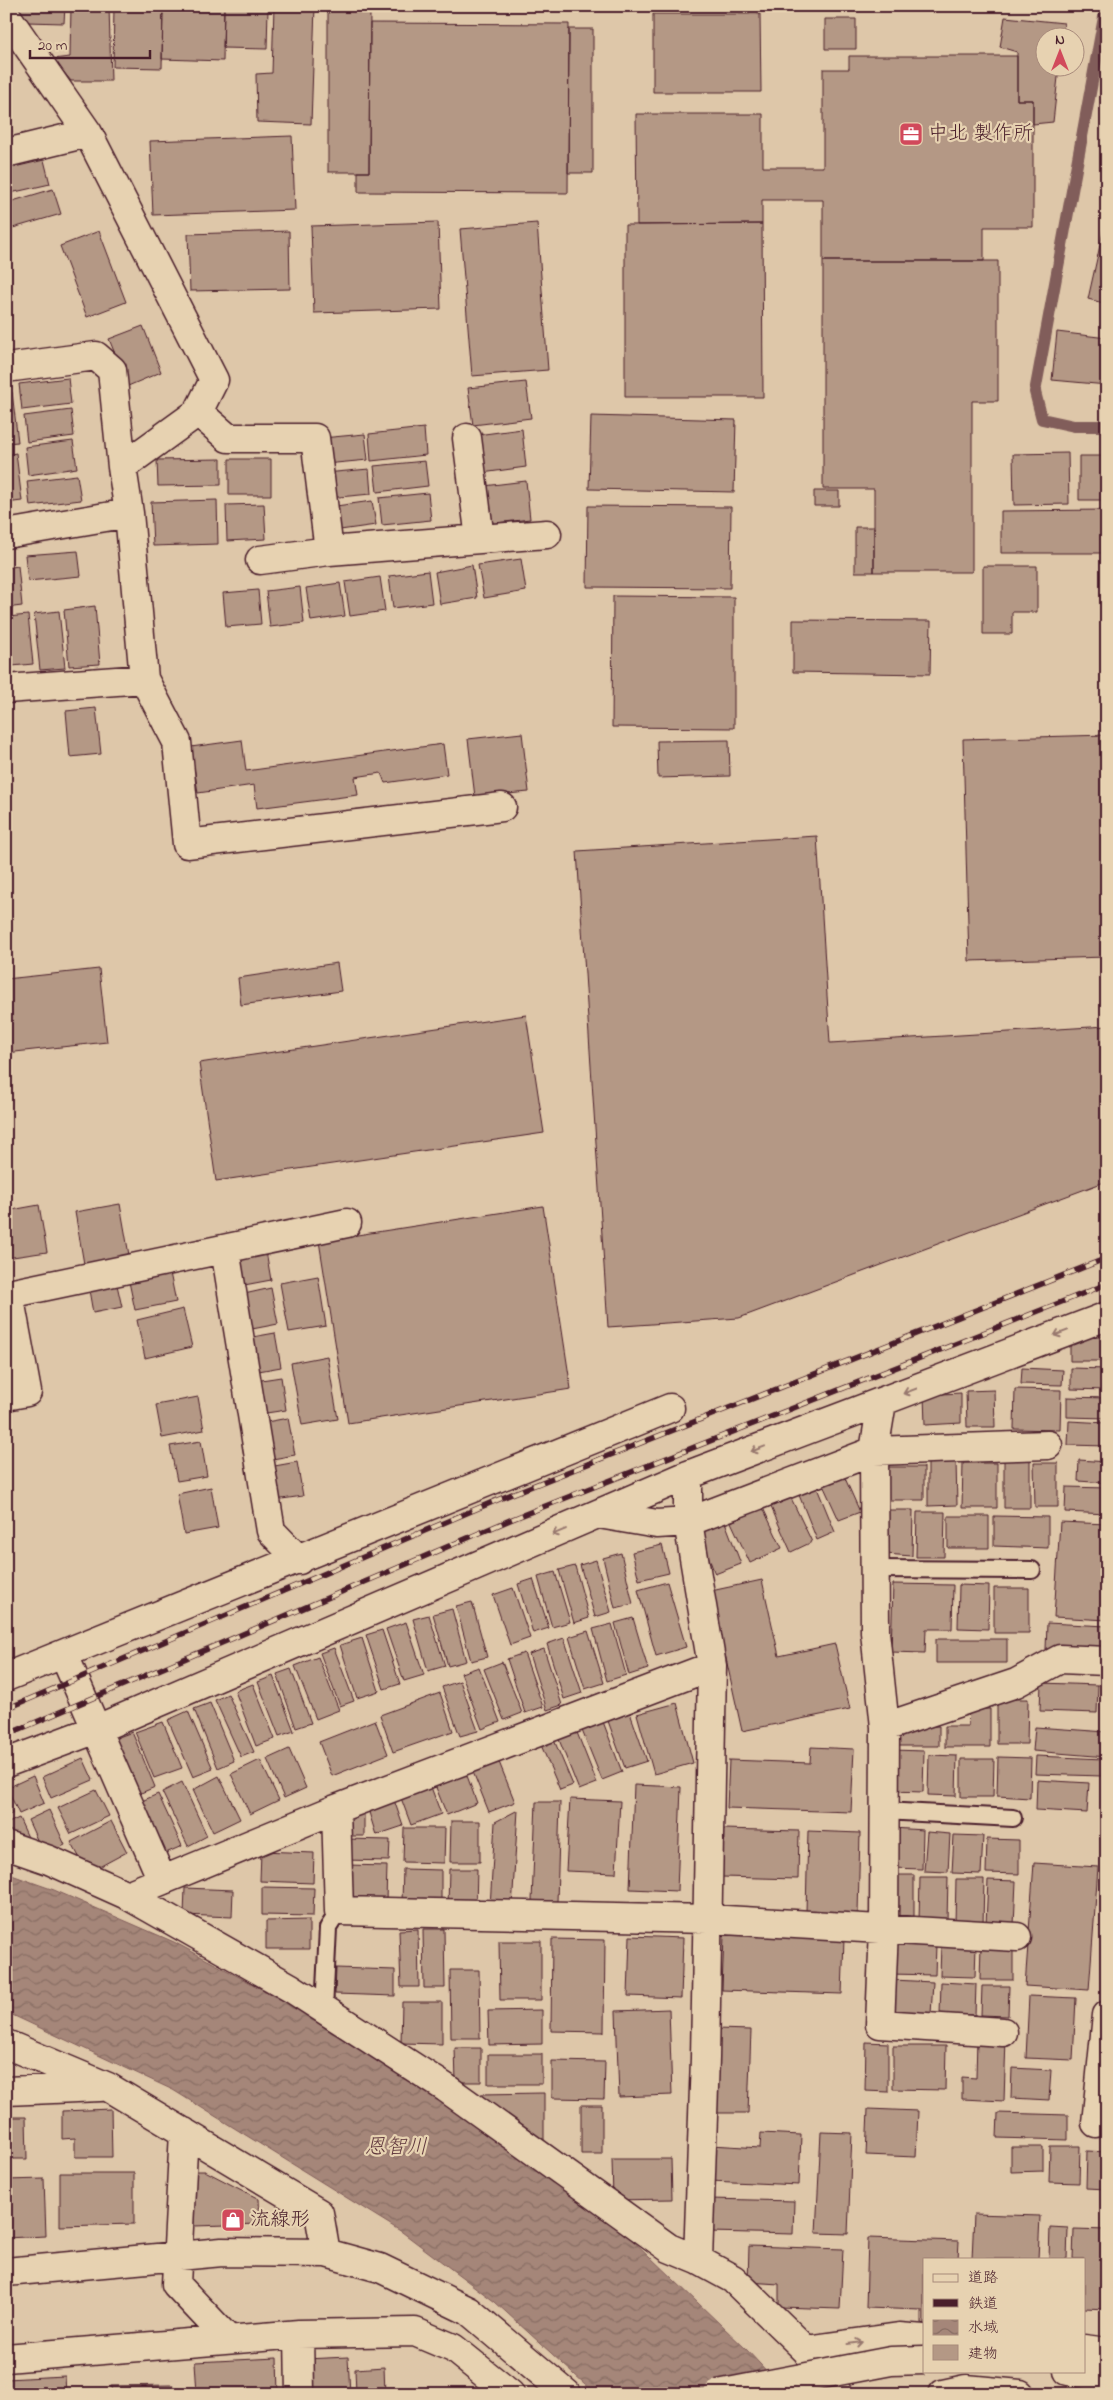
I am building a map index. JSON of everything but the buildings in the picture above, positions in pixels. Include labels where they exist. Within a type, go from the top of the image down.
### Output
[{"type":"street","points":[[6,15],[88,133],[214,380],[198,412],[122,467]]},
{"type":"street","points":[[6,153],[88,133]]},
{"type":"street","points":[[6,368],[96,356],[112,370],[122,467],[129,513],[144,679],[177,742],[187,844],[502,807]]},
{"type":"street","points":[[198,412],[228,438],[315,438],[329,551]]},
{"type":"street","points":[[467,438],[480,539]]},
{"type":"street","points":[[6,534],[129,513]]},
{"type":"street","points":[[260,560],[329,551],[547,534]]},
{"type":"street","points":[[6,689],[144,679]]},
{"type":"street","points":[[6,1396],[27,1392],[9,1294],[347,1223]]},
{"type":"street","points":[[225,1248],[271,1531],[298,1560]]},
{"type":"street","points":[[6,1764],[97,1728],[688,1475],[1107,1316]]},
{"type":"street","points":[[882,1402],[874,1451],[875,1632],[885,1726],[884,1929],[880,2024],[1003,2032]]},
{"type":"street","points":[[6,1677],[670,1408]]},
{"type":"street","points":[[599,1514],[657,1524],[688,1522],[874,1451],[1048,1445]]},
{"type":"street","points":[[688,1475],[688,1522],[712,1666],[708,1919],[698,2260]]},
{"type":"street","points":[[64,1655],[162,1880]]},
{"type":"street","points":[[885,1726],[1016,1683],[1060,1659],[1107,1661]]},
{"type":"street","points":[[127,1895],[336,1809],[712,1666]]},
{"type":"street","points":[[336,1809],[339,1911],[708,1919],[1017,1937]]},
{"type":"street","points":[[6,1845],[49,1860],[127,1895],[283,1984],[446,2088],[668,2248],[698,2260],[733,2279],[806,2350],[838,2394]]},
{"type":"street","points":[[1096,2123],[1107,2015]]},
{"type":"street","points":[[6,2044],[108,2087],[319,2213],[326,2253]]},
{"type":"street","points":[[6,2091],[108,2087]]},
{"type":"street","points":[[184,2132],[176,2284],[228,2340]]},
{"type":"street","points":[[6,2272],[222,2252],[326,2253],[380,2268],[469,2311],[567,2394]]},
{"type":"street","points":[[6,2358],[298,2334],[416,2332],[453,2348],[510,2394]]},
{"type":"street","points":[[298,2334],[300,2394]]},
{"type":"street","points":[[806,2350],[898,2338],[923,2338]]},
{"type":"street","points":[[1086,2349],[1107,2352]]},
{"type":"street","points":[[718,2394],[891,2361],[923,2360]]},
{"type":"street","points":[[1074,2372],[1107,2378]]},
{"type":"street","points":[[943,2394],[966,2389],[1020,2394]]},
{"type":"lane","points":[[875,1569],[1032,1570]]},
{"type":"lane","points":[[884,1811],[1013,1818]]},
{"type":"lane","points":[[324,2010],[328,1928],[339,1911]]},
{"type":"water","name":"恩智川","points":[[6,1873],[54,1890],[174,1942],[308,2014],[439,2093],[625,2233],[746,2349],[788,2394],[596,2394],[495,2302],[402,2232],[173,2090],[6,2012]]},
{"type":"waterway","points":[[1106,6],[1035,392],[1042,419],[1074,426],[1107,426]]},
{"type":"railway","points":[[6,1709],[502,1498],[1107,1258]]},
{"type":"railway","points":[[6,1735],[510,1520],[1107,1284]]},
{"type":"place","name":"中北 製作所","points":[[911,134]]},
{"type":"place","name":"流線形","points":[[233,2220]]}]
